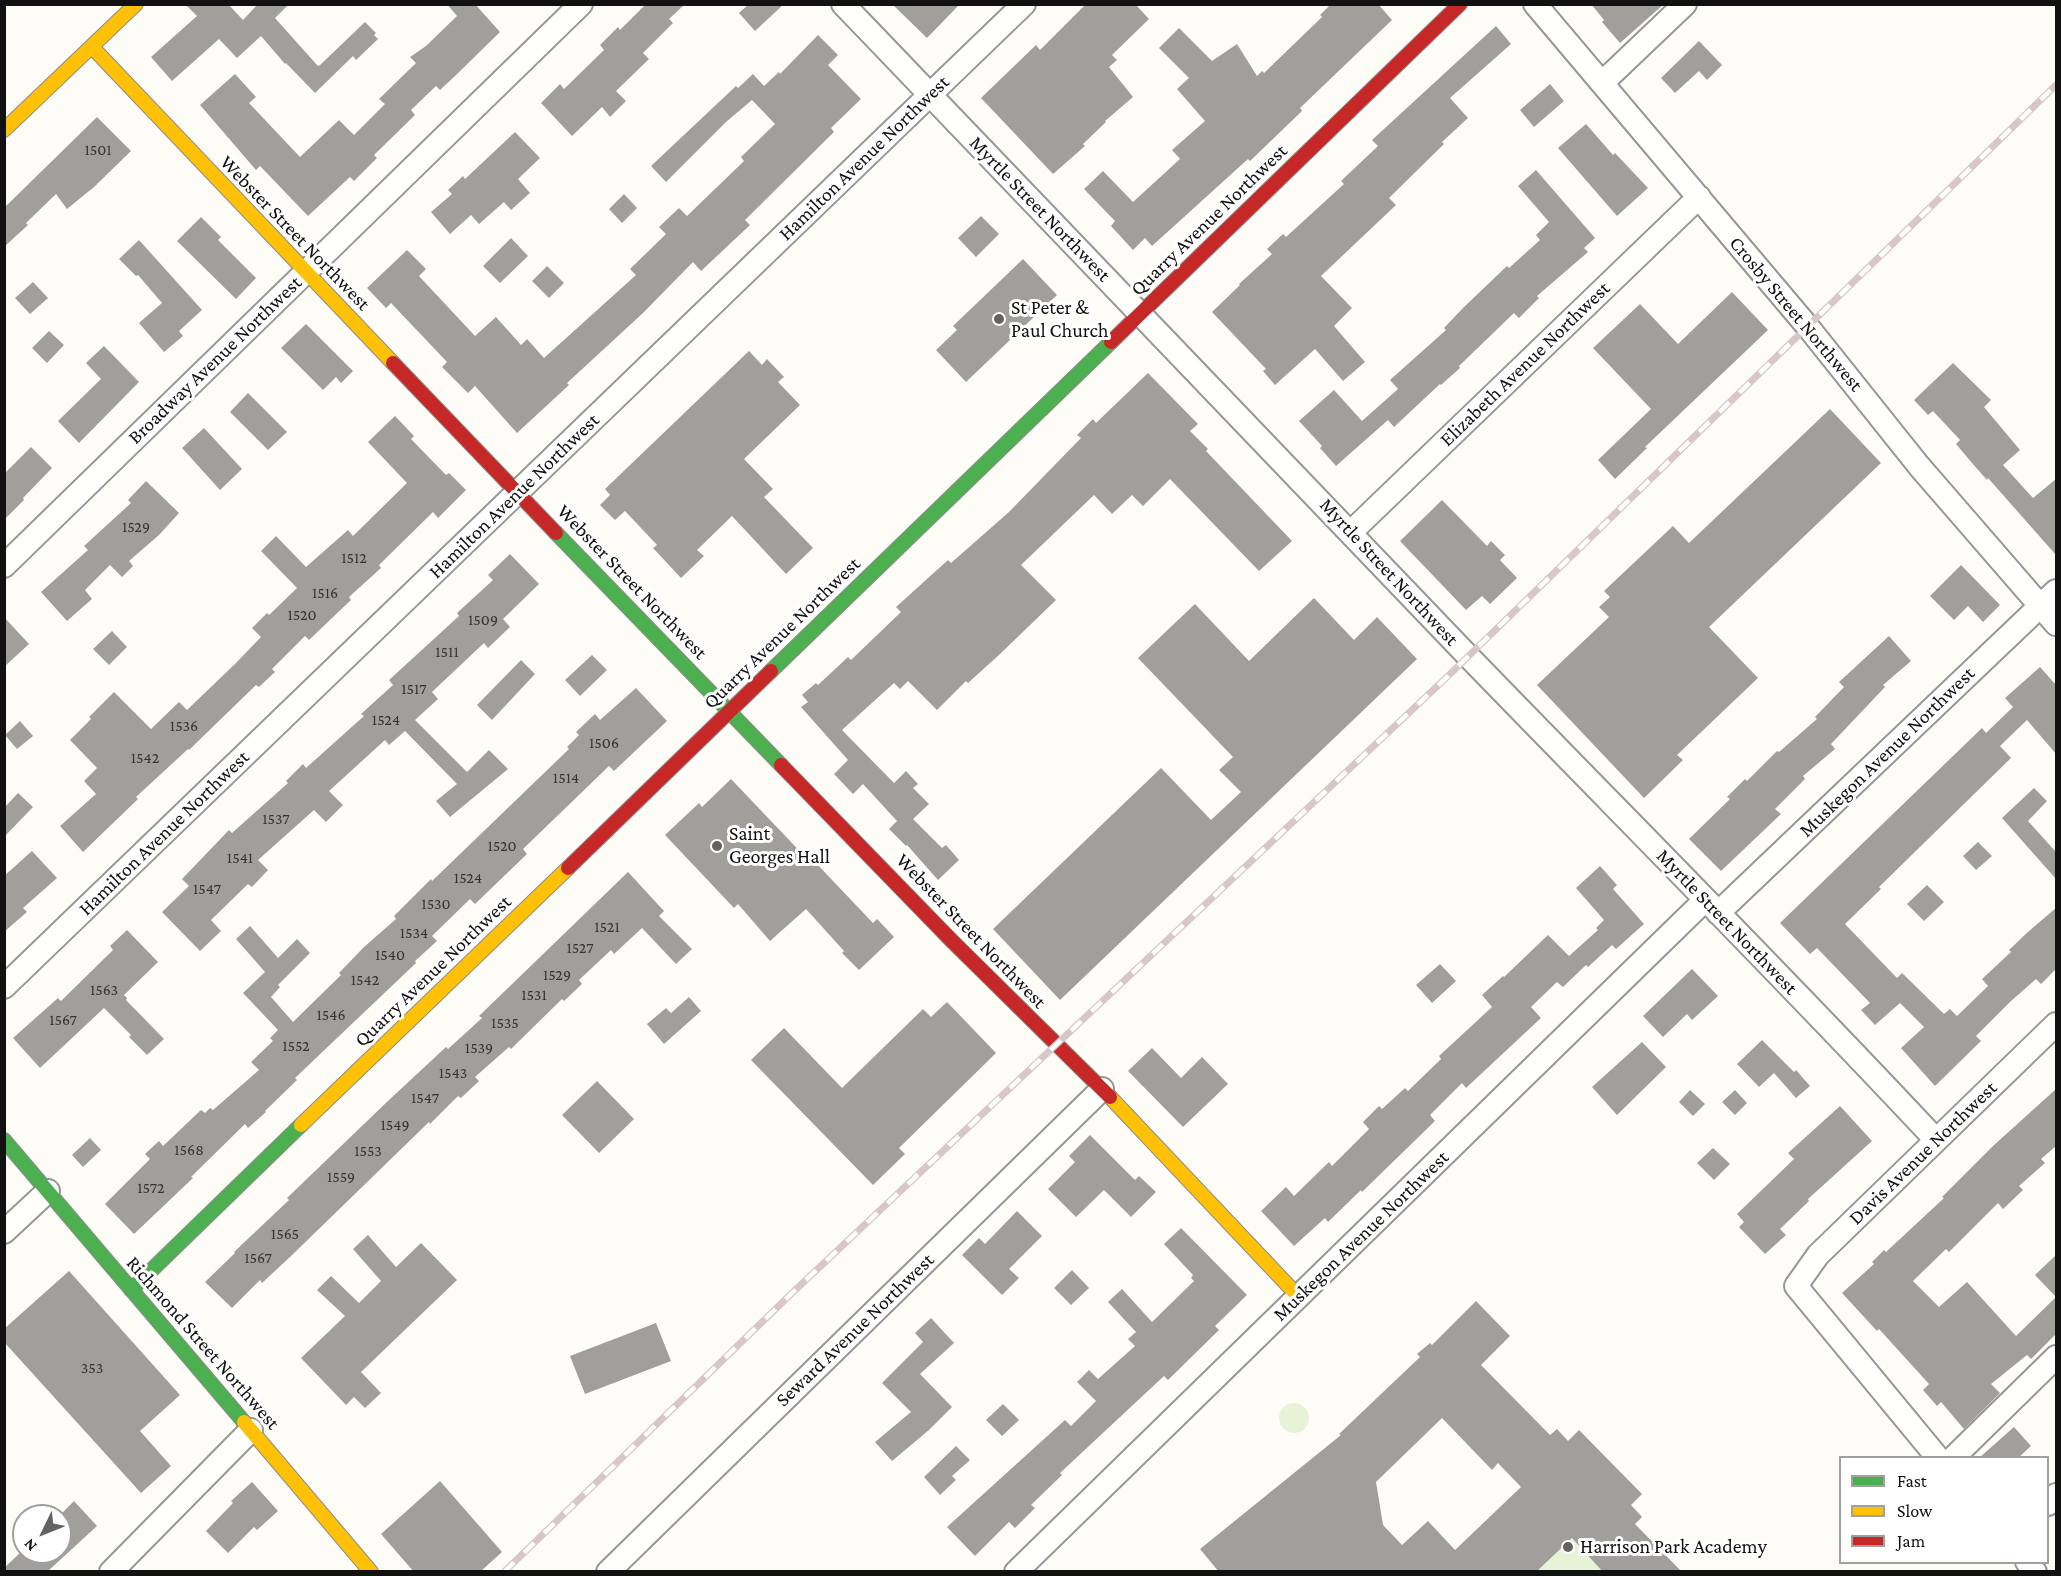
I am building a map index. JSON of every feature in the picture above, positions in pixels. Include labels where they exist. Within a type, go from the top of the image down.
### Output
[{"type":"street","points":[[4,130],[136,4]]},
{"type":"street","name":"Broadway Avenue Northwest","points":[[4,566],[581,4]]},
{"type":"street","name":"Myrtle Street Northwest","points":[[843,4],[1468,656],[1831,1028],[1936,1140]]},
{"type":"street","name":"Hamilton Avenue Northwest","points":[[4,987],[1024,4]]},
{"type":"street","name":"Quarry Avenue Northwest","points":[[131,1290],[1460,4]]},
{"type":"street","name":"Crosby Street Northwest","points":[[1535,4],[1808,327],[1919,466],[2049,598],[2056,624]]},
{"type":"street","points":[[1602,83],[1685,4]]},
{"type":"street","name":"Webster Street Northwest","points":[[92,47],[518,493],[935,923],[1055,1045],[1102,1089],[1299,1297]]},
{"type":"street","name":"Elizabeth Avenue Northwest","points":[[1351,532],[1699,197]]},
{"type":"street","name":"Muskegon Avenue Northwest","points":[[1016,1572],[1299,1297],[1712,907],[2049,598]]},
{"type":"street","name":"Davis Avenue Northwest","points":[[1936,1456],[1796,1286],[1818,1255],[2056,1024]]},
{"type":"street","name":"Seward Avenue Northwest","points":[[608,1572],[1102,1089]]},
{"type":"street","name":"Richmond Street Northwest","points":[[4,1140],[371,1572]]},
{"type":"street","points":[[4,1232],[48,1191]]},
{"type":"street","points":[[1955,1456],[2056,1357]]},
{"type":"street","points":[[111,1572],[251,1430]]},
{"type":"green space","points":[[1294,1403],[1305,1407],[1309,1418],[1305,1429],[1294,1433],[1283,1429],[1279,1418],[1283,1407]]},
{"type":"green space","points":[[1572,1538],[1603,1571],[1536,1572]]},
{"type":"building","points":[[185,4],[228,4],[243,20],[258,4],[289,4],[275,18],[319,66],[365,22],[376,33],[374,35],[378,39],[356,60],[353,56],[315,93],[285,64],[261,36],[237,58],[219,39],[172,81],[151,57],[197,16]]},
{"type":"building","points":[[447,4],[475,4],[500,32],[440,90],[436,86],[411,110],[415,115],[374,155],[377,158],[354,181],[350,177],[308,216],[260,166],[256,170],[200,105],[235,74],[256,97],[249,103],[300,157],[339,120],[354,135],[385,104],[379,99],[416,63],[410,57],[426,46],[457,16]]},
{"type":"building","points":[[646,4],[685,4],[669,19],[673,23],[643,53],[649,59],[616,91],[626,101],[610,117],[602,107],[572,136],[541,103],[560,84],[564,89],[604,50],[600,45],[618,27],[620,30]]},
{"type":"building","points":[[749,4],[784,4],[755,31],[739,13]]},
{"type":"building","points":[[892,4],[960,4],[927,38]]},
{"type":"building","points":[[1086,4],[1135,4],[1149,19],[1112,55],[1117,60],[1109,67],[1133,97],[1105,121],[1083,144],[1085,146],[1053,174],[981,98],[1036,45],[1040,50]]},
{"type":"building","points":[[1331,4],[1378,4],[1392,20],[1300,108],[1302,111],[1250,161],[1248,159],[1152,246],[1145,238],[1133,250],[1111,226],[1115,221],[1084,189],[1103,171],[1133,202],[1180,159],[1172,150],[1205,121],[1177,89],[1189,78],[1159,48],[1179,28],[1212,61],[1237,44],[1257,76],[1262,71],[1264,73],[1322,17],[1320,15]]},
{"type":"building","points":[[1591,4],[1664,4],[1620,43],[1602,22],[1604,20]]},
{"type":"building","points":[[1496,26],[1511,44],[1450,98],[1468,118],[1389,198],[1396,205],[1321,276],[1352,308],[1334,326],[1365,362],[1343,381],[1315,349],[1275,385],[1263,371],[1266,369],[1212,312],[1272,254],[1267,249],[1283,234],[1286,237],[1344,184],[1341,181],[1378,146],[1372,140]]},
{"type":"building","points":[[818,35],[838,55],[828,65],[861,99],[831,128],[834,132],[745,220],[750,225],[701,271],[693,262],[643,313],[567,383],[569,385],[517,433],[475,386],[468,393],[442,367],[447,362],[391,303],[386,308],[367,288],[407,250],[426,269],[419,276],[475,336],[496,317],[521,345],[527,339],[544,358],[636,275],[630,269],[666,234],[659,227],[679,208],[687,216],[744,161],[741,157],[775,124],[752,100],[726,122],[666,182],[651,166],[736,86],[738,88],[753,74],[764,86],[779,72],[780,74]]},
{"type":"building","points":[[1699,41],[1722,65],[1707,80],[1699,71],[1675,93],[1661,78]]},
{"type":"building","points":[[1550,84],[1564,101],[1534,127],[1520,110]]},
{"type":"building","points":[[97,117],[131,151],[94,187],[67,209],[56,194],[4,247],[4,208]]},
{"type":"building","points":[[1586,124],[1613,155],[1615,153],[1648,188],[1617,216],[1558,148]]},
{"type":"building","points":[[515,132],[540,158],[518,179],[530,193],[511,210],[504,202],[479,224],[471,215],[450,234],[431,212],[452,194],[448,190],[463,176],[465,179]]},
{"type":"building","points":[[1536,170],[1595,238],[1584,248],[1588,252],[1537,296],[1539,298],[1519,318],[1514,313],[1459,366],[1460,368],[1394,427],[1388,420],[1336,466],[1320,448],[1322,446],[1299,421],[1334,390],[1362,421],[1398,389],[1390,380],[1446,330],[1444,328],[1464,307],[1507,266],[1509,268],[1540,240],[1536,235],[1549,222],[1518,186]]},
{"type":"building","points":[[624,194],[637,208],[622,223],[609,209]]},
{"type":"building","points":[[981,216],[999,234],[976,257],[958,238]]},
{"type":"building","points":[[201,217],[221,237],[218,240],[256,278],[236,299],[177,241]]},
{"type":"building","points":[[511,238],[528,256],[500,283],[483,266]]},
{"type":"building","points":[[139,240],[202,310],[179,331],[183,336],[164,352],[139,323],[162,303],[138,275],[136,276],[119,259]]},
{"type":"building","points":[[1023,259],[1057,295],[966,382],[936,350],[957,330],[953,326]]},
{"type":"building","points":[[547,266],[564,283],[549,298],[532,281]]},
{"type":"building","points":[[33,282],[48,298],[30,314],[15,298]]},
{"type":"building","points":[[1732,292],[1768,330],[1645,447],[1647,448],[1615,479],[1598,460],[1651,409],[1593,348],[1640,304],[1678,344]]},
{"type":"building","points":[[306,324],[353,371],[341,383],[336,377],[323,390],[281,348]]},
{"type":"building","points":[[49,331],[64,345],[47,363],[32,348]]},
{"type":"building","points":[[104,346],[139,382],[79,443],[58,421],[101,379],[86,363]]},
{"type":"building","points":[[749,351],[762,365],[767,359],[784,377],[778,382],[800,405],[744,459],[773,489],[764,497],[813,548],[786,574],[732,516],[697,550],[704,556],[681,578],[653,548],[657,545],[625,511],[615,520],[600,505],[610,495],[605,489]]},
{"type":"building","points":[[1953,363],[1991,400],[1984,407],[2020,450],[2003,465],[2033,498],[2056,479],[2056,555],[1956,444],[1960,440],[1933,411],[1928,415],[1914,400]]},
{"type":"building","points":[[1148,373],[1198,424],[1190,431],[1208,449],[1206,451],[1292,541],[1259,571],[1170,479],[1143,506],[1132,495],[1112,514],[1094,495],[1021,565],[1056,600],[1000,654],[968,683],[966,681],[937,710],[908,681],[900,689],[894,683],[842,730],[894,783],[906,771],[918,784],[913,788],[929,804],[913,819],[942,848],[946,845],[959,860],[938,880],[907,845],[889,829],[897,821],[863,784],[853,794],[834,774],[848,760],[801,707],[808,702],[802,695],[816,683],[818,685],[848,657],[851,660],[901,612],[896,607],[948,560],[951,563],[1009,512],[1081,438],[1077,435],[1093,419],[1096,423]]},
{"type":"building","points":[[248,393],[287,432],[268,450],[230,412]]},
{"type":"building","points":[[1830,409],[1881,463],[1709,627],[1758,678],[1677,755],[1683,760],[1644,798],[1537,685],[1609,617],[1599,607],[1610,597],[1604,591],[1673,526],[1689,543]]},
{"type":"building","points":[[395,416],[414,436],[411,439],[446,475],[449,473],[466,490],[438,518],[433,512],[379,565],[381,568],[349,597],[351,600],[309,640],[305,636],[272,669],[275,672],[259,687],[256,685],[189,750],[136,797],[138,799],[83,852],[60,826],[96,794],[84,781],[97,768],[70,740],[114,692],[151,729],[179,702],[187,710],[236,663],[261,637],[252,628],[297,588],[261,551],[276,536],[306,567],[348,530],[353,536],[407,483],[368,442]]},
{"type":"building","points":[[204,428],[242,469],[220,490],[182,448]]},
{"type":"building","points":[[31,447],[52,468],[4,520],[4,474]]},
{"type":"building","points":[[146,481],[179,513],[159,535],[129,561],[133,566],[122,577],[110,565],[85,590],[92,599],[67,621],[41,592],[88,550],[84,546],[131,503],[128,500]]},
{"type":"building","points":[[1442,500],[1487,546],[1491,541],[1505,555],[1500,560],[1517,578],[1490,604],[1482,596],[1466,610],[1400,541]]},
{"type":"building","points":[[510,554],[539,584],[503,619],[510,627],[488,648],[484,643],[432,692],[438,699],[415,720],[467,772],[489,750],[508,769],[450,817],[436,801],[457,784],[405,731],[389,745],[385,740],[329,791],[343,805],[326,822],[314,810],[258,860],[268,870],[252,887],[248,884],[211,920],[221,931],[200,951],[162,912],[189,886],[182,879],[229,830],[232,833],[288,783],[286,781],[303,764],[306,768],[364,716],[361,714],[393,685],[389,680],[459,616],[457,613],[493,580],[488,575]]},
{"type":"building","points":[[1961,565],[2000,605],[1983,622],[1968,606],[1954,620],[1930,596]]},
{"type":"building","points":[[1314,598],[1354,640],[1377,617],[1417,659],[1060,1000],[993,929],[1161,768],[1211,820],[1241,792],[1219,770],[1233,757],[1138,658],[1195,604],[1249,661]]},
{"type":"building","points":[[4,617],[29,644],[4,667]]},
{"type":"building","points":[[112,631],[127,647],[109,665],[93,649]]},
{"type":"building","points":[[1889,636],[1911,661],[1883,685],[1885,687],[1831,744],[1835,749],[1803,776],[1805,779],[1775,809],[1781,814],[1721,871],[1689,839],[1730,799],[1727,797],[1745,779],[1747,781],[1777,751],[1779,752],[1817,719],[1815,717],[1844,687],[1839,682]]},
{"type":"building","points":[[592,655],[607,670],[580,696],[565,680]]},
{"type":"building","points":[[521,660],[535,674],[492,720],[477,705]]},
{"type":"building","points":[[2040,667],[2056,685],[2056,754],[2027,720],[2000,746],[2011,758],[1879,887],[1881,889],[1845,924],[1897,978],[1902,973],[1944,1014],[1950,1009],[1957,1016],[1988,986],[1982,979],[2011,952],[2009,950],[2056,908],[2056,969],[2041,984],[2036,979],[2010,1002],[1976,1036],[1981,1041],[1935,1086],[1901,1048],[1924,1027],[1900,1003],[1875,1025],[1861,1010],[1870,1003],[1817,948],[1810,954],[1780,923],[1982,728],[1986,733],[2013,707],[2005,698]]},
{"type":"building","points":[[636,688],[667,721],[614,771],[609,766],[523,849],[527,854],[475,904],[470,899],[432,936],[437,941],[415,961],[416,963],[295,1078],[297,1080],[266,1112],[248,1128],[245,1124],[134,1234],[105,1204],[150,1159],[145,1154],[159,1141],[163,1146],[201,1110],[205,1113],[210,1108],[213,1110],[259,1070],[251,1062],[273,1041],[270,1038],[278,1030],[243,993],[265,972],[236,939],[250,926],[278,958],[297,939],[310,953],[278,985],[280,987],[271,997],[293,1022],[341,975],[339,973],[364,947],[396,919],[394,916],[431,879],[432,881],[569,749],[567,747],[579,735],[576,732],[595,714],[600,720]]},
{"type":"building","points":[[20,721],[33,736],[17,749],[5,735]]},
{"type":"building","points":[[731,779],[811,863],[814,861],[873,923],[877,919],[894,937],[859,970],[806,909],[770,941],[738,904],[734,908],[665,835],[699,803],[702,807]]},
{"type":"building","points":[[2034,788],[2047,801],[2028,821],[2056,852],[2056,879],[2002,818]]},
{"type":"building","points":[[18,793],[33,807],[4,837],[4,808]]},
{"type":"building","points":[[1978,842],[1992,856],[1976,870],[1963,856]]},
{"type":"building","points":[[32,851],[57,878],[23,908],[27,912],[4,932],[4,876]]},
{"type":"building","points":[[1600,866],[1617,885],[1613,889],[1644,924],[1616,949],[1612,945],[1588,967],[1586,965],[1563,987],[1557,982],[1531,1007],[1541,1018],[1466,1088],[1462,1083],[1430,1115],[1435,1121],[1362,1192],[1361,1190],[1328,1222],[1325,1218],[1294,1246],[1261,1211],[1286,1187],[1294,1196],[1329,1162],[1332,1166],[1369,1129],[1363,1122],[1379,1106],[1382,1109],[1405,1088],[1408,1091],[1441,1059],[1439,1056],[1492,1007],[1482,995],[1548,935],[1569,956],[1598,930],[1596,928],[1604,920],[1576,888]]},
{"type":"building","points":[[628,872],[664,911],[659,916],[692,949],[676,964],[642,928],[614,954],[611,950],[579,980],[582,984],[564,1001],[562,999],[511,1049],[509,1047],[475,1077],[479,1081],[461,1098],[458,1096],[430,1124],[429,1122],[290,1257],[262,1283],[260,1280],[232,1308],[205,1282],[289,1200],[287,1198],[446,1047],[448,1049],[482,1018],[479,1016]]},
{"type":"building","points":[[1927,885],[1944,902],[1924,921],[1907,904]]},
{"type":"building","points":[[127,930],[158,962],[124,995],[126,1000],[164,1039],[147,1055],[104,1008],[40,1068],[13,1038],[58,998],[61,1001],[113,950],[110,946]]},
{"type":"building","points":[[1440,964],[1456,981],[1432,1003],[1416,985]]},
{"type":"building","points":[[1692,969],[1718,996],[1692,1020],[1687,1014],[1663,1037],[1643,1016]]},
{"type":"building","points":[[689,997],[701,1011],[664,1044],[647,1024],[666,1008],[671,1013]]},
{"type":"building","points":[[947,1002],[996,1053],[899,1148],[905,1154],[873,1185],[751,1060],[784,1028],[842,1088],[923,1009],[931,1017]]},
{"type":"building","points":[[1762,1040],[1794,1072],[1796,1070],[1810,1086],[1796,1098],[1774,1073],[1759,1087],[1737,1064]]},
{"type":"building","points":[[1642,1042],[1666,1067],[1617,1115],[1592,1087]]},
{"type":"building","points":[[1152,1048],[1181,1078],[1202,1057],[1228,1084],[1183,1127],[1128,1071]]},
{"type":"building","points":[[597,1081],[634,1119],[599,1153],[562,1115]]},
{"type":"building","points":[[2056,1089],[2056,1146],[2041,1159],[2045,1163],[2019,1186],[2023,1190],[2003,1209],[1998,1203],[1949,1252],[1946,1249],[1913,1281],[1939,1307],[1967,1282],[2016,1336],[2056,1297],[2056,1334],[2031,1359],[2027,1355],[1991,1384],[2000,1393],[1964,1429],[1941,1402],[1937,1406],[1923,1390],[1929,1384],[1879,1329],[1877,1331],[1842,1293],[1874,1264],[1872,1262],[1884,1250],[1886,1252],[1944,1198],[1942,1197],[1993,1146]]},
{"type":"building","points":[[1690,1090],[1705,1104],[1693,1116],[1679,1102]]},
{"type":"building","points":[[1735,1090],[1747,1103],[1735,1115],[1722,1102]]},
{"type":"building","points":[[1840,1106],[1872,1141],[1808,1199],[1809,1201],[1780,1229],[1786,1235],[1765,1254],[1739,1227],[1744,1222],[1737,1214],[1794,1159],[1788,1153]]},
{"type":"building","points":[[1090,1135],[1135,1180],[1139,1176],[1156,1192],[1131,1217],[1104,1190],[1076,1217],[1048,1189],[1075,1162],[1069,1156]]},
{"type":"building","points":[[90,1138],[101,1150],[83,1167],[72,1155]]},
{"type":"building","points":[[1713,1148],[1730,1164],[1714,1180],[1697,1163]]},
{"type":"building","points":[[1017,1211],[1042,1236],[1009,1269],[1019,1278],[1002,1295],[962,1255],[979,1238],[985,1244]]},
{"type":"building","points":[[1181,1228],[1247,1295],[1215,1326],[1219,1330],[1168,1380],[1164,1376],[1060,1473],[1062,1475],[1031,1505],[1035,1508],[1015,1528],[1009,1522],[975,1556],[947,1527],[1065,1420],[1071,1426],[1096,1401],[1077,1382],[1089,1370],[1098,1379],[1135,1346],[1128,1339],[1136,1332],[1108,1302],[1122,1289],[1152,1322],[1194,1281],[1191,1278],[1193,1275],[1164,1244]]},
{"type":"building","points":[[368,1235],[396,1267],[421,1243],[457,1280],[361,1372],[381,1393],[365,1408],[354,1397],[346,1405],[301,1358],[345,1316],[317,1290],[331,1276],[359,1303],[381,1281],[353,1249]]},
{"type":"building","points":[[2056,1255],[2056,1297],[2035,1275]]},
{"type":"building","points":[[1072,1270],[1089,1288],[1071,1305],[1054,1288]]},
{"type":"building","points":[[69,1271],[180,1395],[140,1431],[171,1466],[141,1493],[4,1342],[4,1329]]},
{"type":"building","name":"Harrison Park Academy","points":[[1476,1301],[1510,1336],[1481,1365],[1550,1435],[1557,1429],[1568,1441],[1579,1430],[1642,1494],[1631,1505],[1642,1517],[1635,1524],[1682,1572],[1603,1572],[1572,1538],[1536,1572],[1219,1572],[1200,1549],[1341,1435],[1339,1434],[1420,1357],[1417,1354],[1430,1343],[1432,1345]],"holes":[[[1442,1418],[1492,1470],[1498,1463],[1521,1487],[1455,1550],[1428,1521],[1402,1545],[1383,1525],[1376,1482]]]},
{"type":"building","points":[[931,1318],[954,1343],[920,1374],[952,1407],[892,1461],[875,1442],[911,1412],[882,1383],[923,1342],[915,1333]]},
{"type":"building","points":[[656,1323],[671,1361],[585,1394],[570,1356]]},
{"type":"building","points":[[1003,1404],[1019,1420],[1002,1436],[986,1420]]},
{"type":"building","points":[[2014,1427],[2031,1446],[2020,1456],[1981,1456]]},
{"type":"building","points":[[956,1446],[970,1460],[952,1476],[956,1480],[940,1495],[924,1477]]},
{"type":"building","points":[[440,1481],[502,1552],[480,1572],[414,1572],[381,1534]]},
{"type":"building","points":[[252,1482],[278,1511],[257,1530],[254,1527],[228,1553],[206,1531],[233,1503],[231,1501]]},
{"type":"building","points":[[74,1501],[97,1526],[72,1549],[72,1504]]},
{"type":"building","points":[[12,1560],[12,1564],[56,1564],[47,1572],[4,1572],[4,1568]]},
{"type":"railway","points":[[504,1572],[791,1294],[1447,677],[2056,85]]},
{"type":"traffic: fast","points":[[771,671],[1111,342]]},
{"type":"traffic: fast","points":[[556,533],[781,765]]},
{"type":"traffic: fast","points":[[131,1290],[301,1125]]},
{"type":"traffic: fast","points":[[4,1140],[244,1422]]},
{"type":"traffic: slow","points":[[4,130],[136,4]]},
{"type":"traffic: slow","points":[[92,47],[393,363]]},
{"type":"traffic: slow","points":[[301,1125],[568,868]]},
{"type":"traffic: slow","points":[[1110,1097],[1299,1297]]},
{"type":"traffic: slow","points":[[244,1422],[371,1572]]},
{"type":"traffic: jam","points":[[1111,342],[1460,4]]},
{"type":"traffic: jam","points":[[393,363],[556,533]]},
{"type":"traffic: jam","points":[[568,868],[771,671]]},
{"type":"traffic: jam","points":[[781,765],[951,940],[1110,1097]]},
{"type":"place","name":"St Peter & Paul Church","points":[[999,319]]},
{"type":"place","name":"Saint Georges Hall","points":[[717,846]]},
{"type":"place","name":"Harrison Park Academy","points":[[1568,1547]]}]
